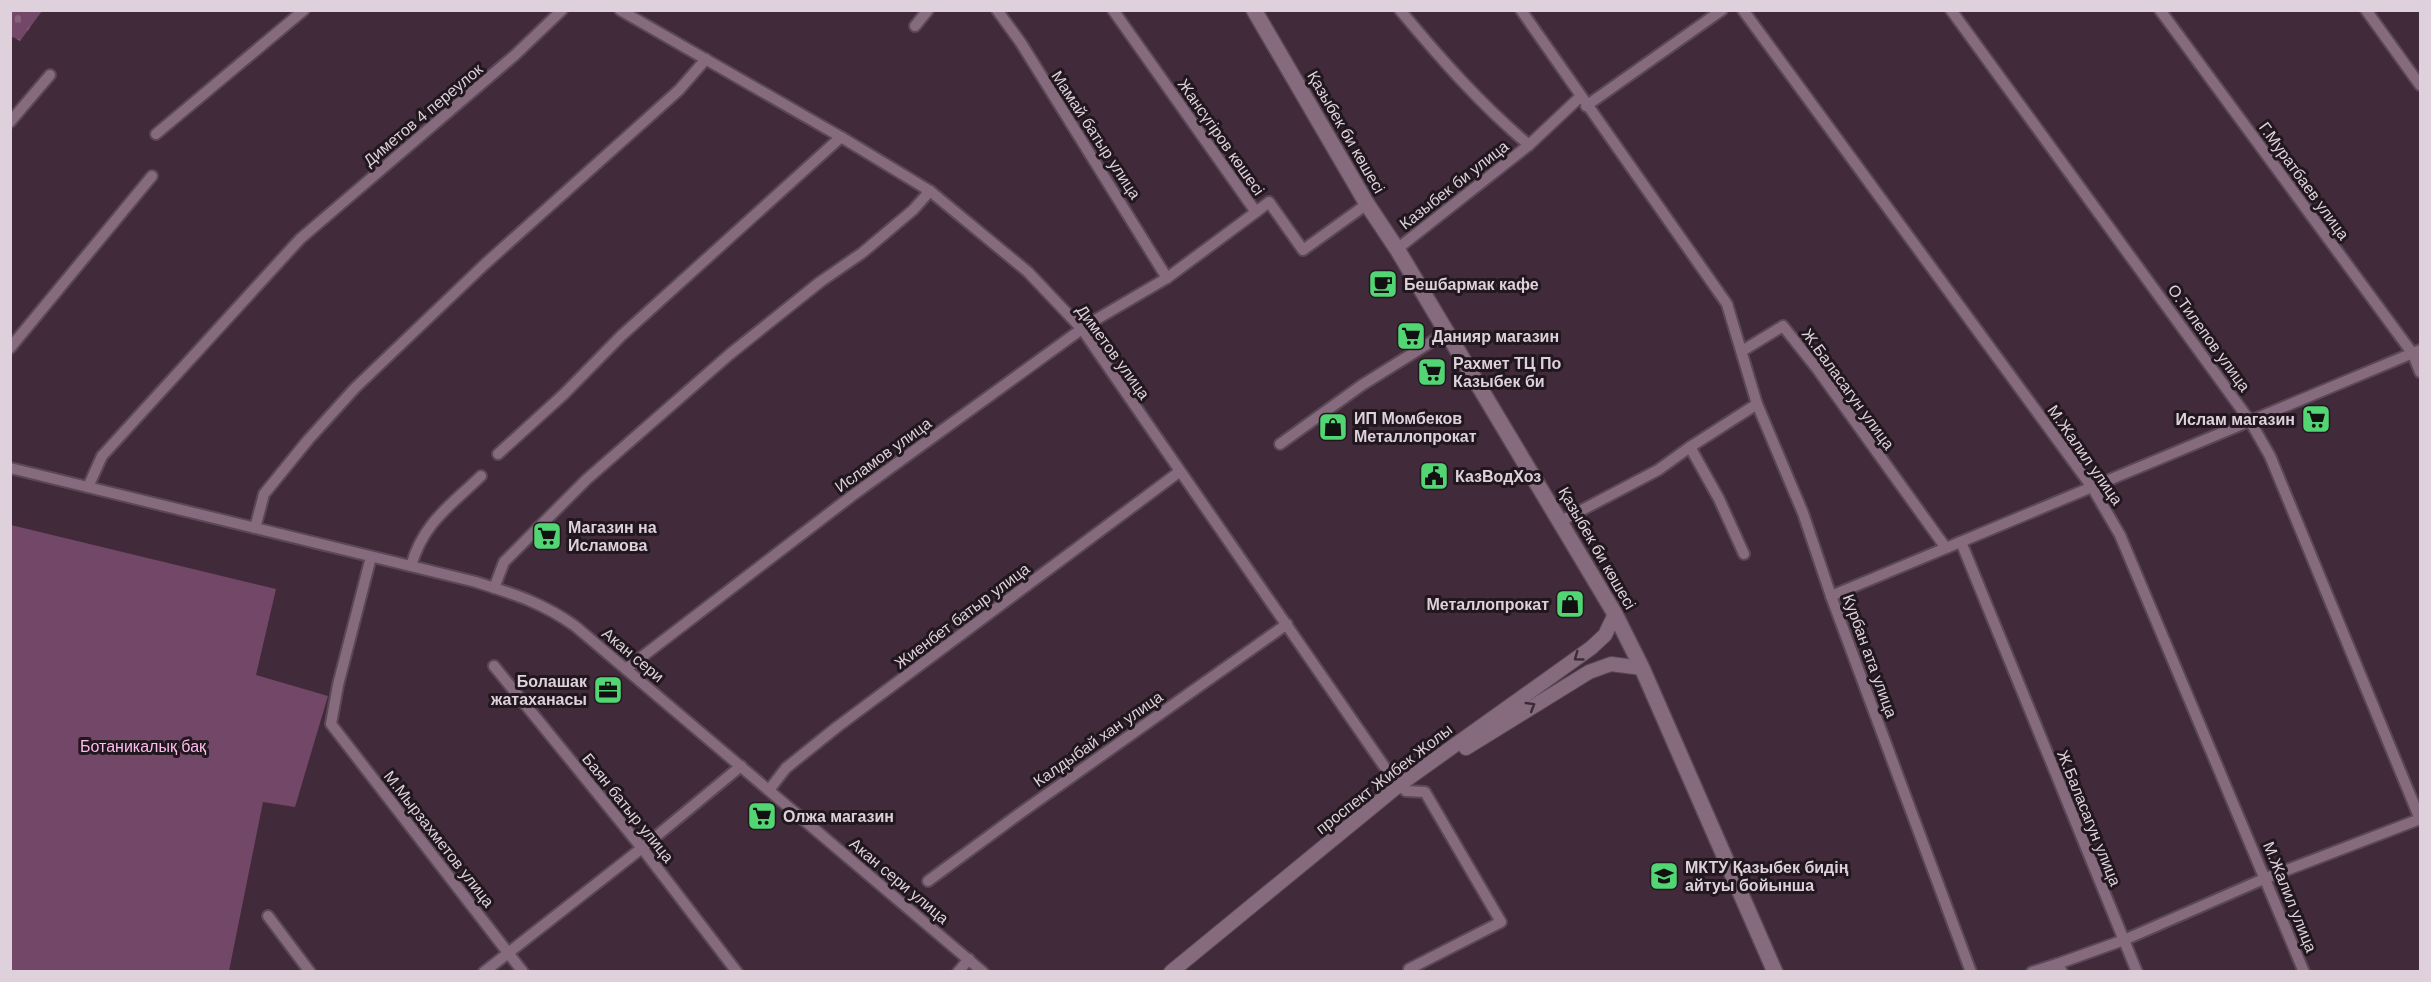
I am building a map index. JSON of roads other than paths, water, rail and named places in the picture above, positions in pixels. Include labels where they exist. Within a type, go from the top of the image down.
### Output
[{"type":"main road","name":"Қазыбек би көшесі","points":[[1254,10],[1367,204],[1397,249],[1615,614],[1642,668],[1775,972]]},
{"type":"street","points":[[156,134],[304,10]]},
{"type":"street","name":"Диметов 4 переулок","points":[[88,487],[102,456],[300,239],[515,55],[562,10]]},
{"type":"street","name":"Диметов улица","points":[[620,10],[841,136],[930,191],[1028,272],[1082,329],[1393,779],[1403,788]]},
{"type":"street","points":[[915,26],[928,10]]},
{"type":"street","name":"Мамай батыр улица","points":[[997,10],[1021,43],[1167,278]]},
{"type":"street","name":"Жансүгіров көшесі","points":[[1113,10],[1256,212],[1269,202],[1303,250],[1367,204]]},
{"type":"street","points":[[1400,10],[1471,91],[1500,121],[1529,145],[1583,102],[1722,10]]},
{"type":"street","points":[[1521,10],[1583,102],[1727,303],[1742,351]]},
{"type":"street","name":"М.Жалил улица","points":[[1743,10],[2092,487],[2120,535],[2304,972]]},
{"type":"street","name":"О.Тилепов улица","points":[[1951,10],[2250,421],[2270,456],[2421,819]]},
{"type":"street","name":"Г.Муратбаев улица","points":[[2160,10],[2417,352],[2421,372]]},
{"type":"street","points":[[2366,10],[2421,85]]},
{"type":"street","points":[[255,528],[264,494],[355,388],[485,264],[679,90],[706,59]]},
{"type":"street","points":[[10,122],[50,75]]},
{"type":"street","points":[[498,454],[564,394],[621,336],[841,136]]},
{"type":"street","name":"Казыбек би улица","points":[[1397,249],[1529,145]]},
{"type":"street","points":[[10,348],[152,176]]},
{"type":"street","points":[[494,588],[504,562],[587,479],[730,354],[820,282],[871,246],[913,210],[930,191]]},
{"type":"street","name":"Исламов улица","points":[[626,669],[853,495],[1082,329],[1167,278],[1256,212]]},
{"type":"street","name":"Ж.Баласагун улица","points":[[1742,351],[1783,326],[1818,370],[1946,548]]},
{"type":"street","points":[[1280,444],[1362,385],[1447,332]]},
{"type":"street","name":"Курбан ата улица","points":[[1742,351],[1757,404],[1803,513],[1831,596],[1971,972]]},
{"type":"street","points":[[1831,596],[2417,352]]},
{"type":"street","points":[[1561,521],[1658,470],[1757,404]]},
{"type":"street","points":[[1690,447],[1719,499],[1744,554]]},
{"type":"street","name":"Акан сери","points":[[10,468],[371,556],[525,597],[552,609],[575,626],[741,766]]},
{"type":"street","name":"Жиенбет батыр улица","points":[[769,790],[786,768],[837,728],[1179,472]]},
{"type":"street","points":[[411,567],[417,546],[430,525],[481,476]]},
{"type":"street","name":"Ж.Баласагун улица","points":[[1960,542],[2137,972]]},
{"type":"street","name":"М.Мырзахметов улица","points":[[371,556],[338,686],[331,724],[523,972]]},
{"type":"street","name":"проспект Жибек Жолы","points":[[1171,972],[1403,788],[1592,648],[1605,635],[1615,614]]},
{"type":"street","name":"Калдыбай хан улица","points":[[928,881],[1287,624]]},
{"type":"street","name":"проспект Жибек Жолы","points":[[1185,972],[1403,788],[1589,672],[1611,664],[1642,668]]},
{"type":"street","name":"Баян батыр улица","points":[[494,666],[642,848],[737,972]]},
{"type":"street","points":[[484,972],[642,848],[741,766]]},
{"type":"street","name":"Акан сери улица","points":[[741,766],[983,972]]},
{"type":"street","points":[[1403,788],[1425,792],[1500,922],[1409,969]]},
{"type":"street","points":[[2032,972],[2060,968],[2266,878],[2421,819]]},
{"type":"street","points":[[268,916],[310,972]]},
{"type":"street","points":[[958,972],[969,959]]},
{"type":"place","name":"Бешбармак кафе","points":[[1383,284]]},
{"type":"place","name":"Данияр магазин","points":[[1411,336]]},
{"type":"place","name":"Рахмет ТЦ По Казыбек би","points":[[1432,372]]},
{"type":"place","name":"Ислам магазин","points":[[2316,419]]},
{"type":"place","name":"ИП Момбеков Металлопрокат","points":[[1333,427]]},
{"type":"place","name":"КазВодХоз","points":[[1434,476]]},
{"type":"place","name":"Магазин на Исламова","points":[[547,536]]},
{"type":"place","name":"Металлопрокат","points":[[1570,604]]},
{"type":"place","name":"Болашак жатаханасы","points":[[608,690]]},
{"type":"place","name":"Олжа магазин","points":[[762,816]]},
{"type":"place","name":"МКТУ Қазыбек бидің айтуы бойынша","points":[[1664,876]]},
{"type":"park label","name":"Ботаникалық бақ","points":[[143,746]]}]
